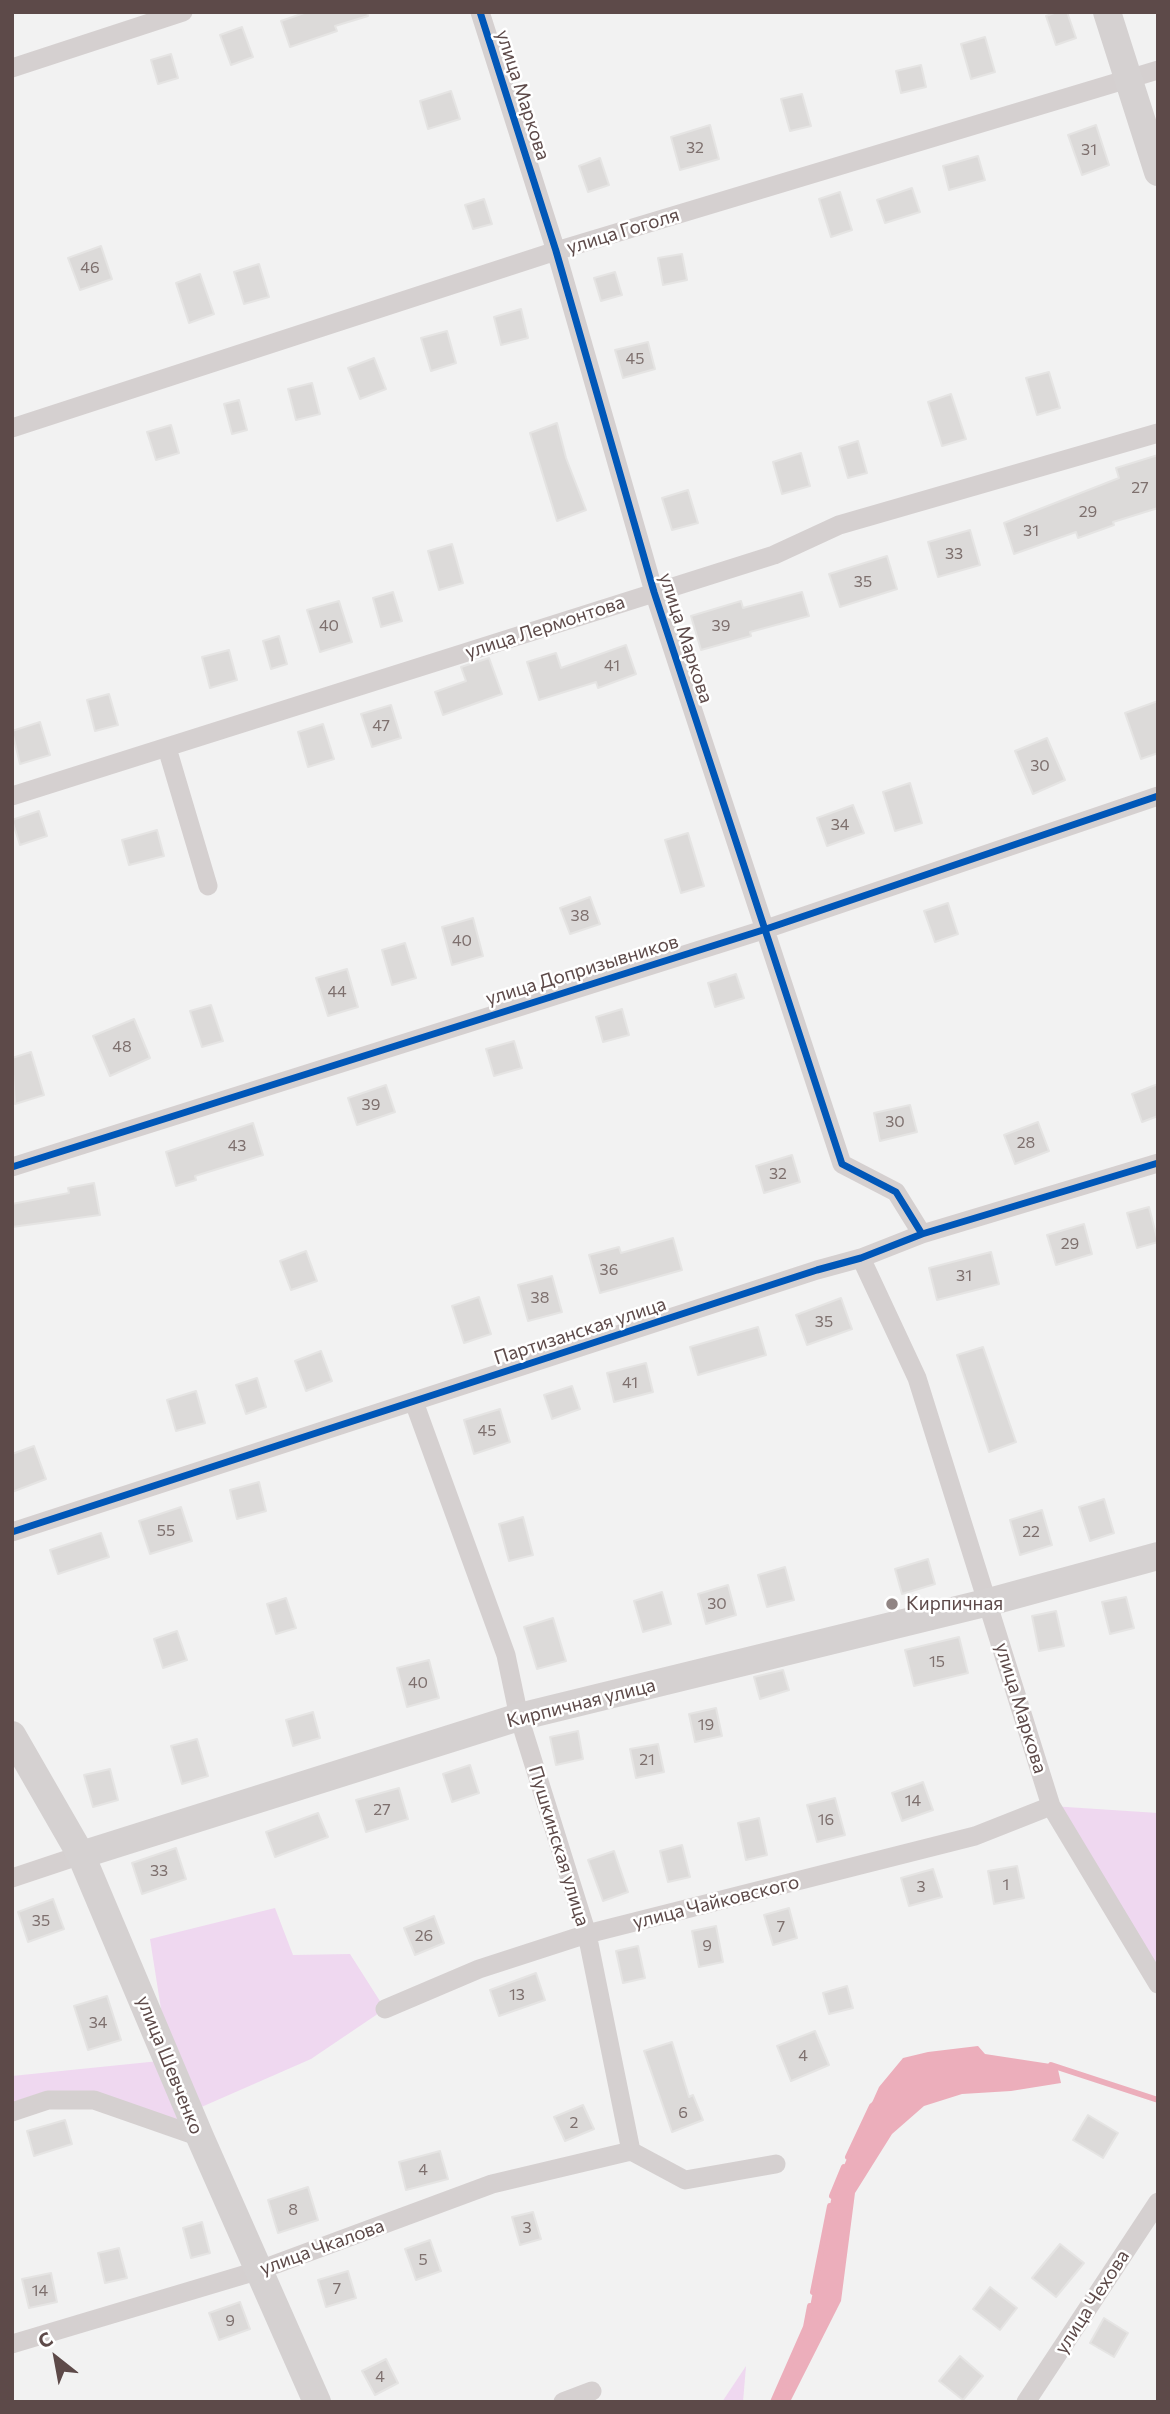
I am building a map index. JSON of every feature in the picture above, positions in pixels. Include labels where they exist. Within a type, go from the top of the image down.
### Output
[{"type":"street","points":[[12,68],[183,12]]},
{"type":"street","name":"улица Маркова","points":[[480,12],[556,251],[654,592],[842,1164],[896,1192],[922,1234]]},
{"type":"street","points":[[1107,12],[1158,172]]},
{"type":"street","name":"улица Гоголя","points":[[12,428],[556,251],[1158,70]]},
{"type":"street","name":"улица Лермонтова","points":[[12,796],[774,555],[839,525],[1158,433]]},
{"type":"street","points":[[167,748],[208,886]]},
{"type":"street","name":"улица Допризывников","points":[[12,1167],[763,930],[1158,796]]},
{"type":"street","name":"Партизанская улица","points":[[12,1532],[861,1258],[922,1234],[1158,1163]]},
{"type":"street","name":"улица Маркова","points":[[861,1258],[916,1378],[989,1602],[1051,1806],[1158,1984]]},
{"type":"street","name":"Пушкинская улица","points":[[414,1402],[506,1655],[519,1717],[587,1934],[631,2151]]},
{"type":"street","name":"Кирпичная улица","points":[[12,1878],[519,1717],[989,1602],[1158,1556]]},
{"type":"street","name":"улица Шевченко","points":[[12,1735],[81,1855],[200,2137],[317,2402]]},
{"type":"street","name":"улица Чайковского","points":[[385,2009],[478,1969],[587,1934],[975,1836],[1051,1806]]},
{"type":"street","points":[[12,2112],[48,2100],[94,2100],[200,2137]]},
{"type":"street","points":[[631,2151],[685,2180],[776,2164]]},
{"type":"street","name":"улица Чкалова","points":[[12,2344],[260,2270],[492,2183],[631,2151]]},
{"type":"street","name":"улица Чехова","points":[[1026,2402],[1158,2202]]},
{"type":"street","points":[[563,2402],[592,2391]]},
{"type":"shaded area","points":[[1051,1806],[1158,1813],[1158,1984]]},
{"type":"shaded area","points":[[275,1908],[293,1955],[350,1954],[385,2009],[311,2059],[190,2112],[200,2137],[94,2100],[12,2112],[12,2076],[169,2060],[150,1939]]},
{"type":"shaded area","points":[[978,2046],[985,2054],[1057,2065],[1061,2083],[1011,2091],[962,2094],[924,2106],[892,2134],[855,2193],[841,2301],[790,2402],[773,2402],[806,2327],[833,2190],[879,2087],[903,2058]]},
{"type":"shaded area","points":[[746,2366],[743,2402],[722,2402]]},
{"type":"building","points":[[307,12],[367,12],[368,16],[335,26],[337,31],[290,47],[281,21]]},
{"type":"building","points":[[1067,12],[1076,38],[1056,45],[1046,16]]},
{"type":"building","points":[[242,27],[253,57],[231,65],[220,35]]},
{"type":"building","points":[[985,37],[995,72],[971,79],[961,44]]},
{"type":"building","points":[[171,54],[178,78],[158,84],[151,60]]},
{"type":"building","points":[[921,65],[926,87],[901,93],[896,71]]},
{"type":"building","points":[[451,91],[460,119],[428,129],[420,101]]},
{"type":"building","points":[[802,94],[811,126],[790,131],[781,99]]},
{"type":"building","points":[[710,125],[719,159],[680,170],[671,137]]},
{"type":"building","points":[[1096,125],[1109,165],[1082,175],[1068,135]]},
{"type":"building","points":[[978,156],[985,180],[949,190],[943,166]]},
{"type":"building","points":[[600,158],[609,185],[588,192],[579,166]]},
{"type":"building","points":[[912,188],[920,212],[885,223],[877,200]]},
{"type":"building","points":[[840,192],[852,230],[831,237],[819,199]]},
{"type":"building","points":[[484,199],[492,224],[473,229],[465,205]]},
{"type":"building","points":[[101,246],[112,279],[80,290],[68,258]]},
{"type":"building","points":[[682,254],[687,280],[663,285],[658,258]]},
{"type":"building","points":[[259,264],[269,297],[244,304],[234,272]]},
{"type":"building","points":[[615,272],[622,295],[601,301],[594,278]]},
{"type":"building","points":[[200,274],[214,314],[189,323],[176,283]]},
{"type":"building","points":[[521,309],[528,338],[501,345],[494,317]]},
{"type":"building","points":[[447,331],[456,363],[431,371],[421,338]]},
{"type":"building","points":[[648,342],[655,369],[623,378],[615,350]]},
{"type":"building","points":[[374,358],[386,389],[360,399],[348,368]]},
{"type":"building","points":[[1049,372],[1060,408],[1037,415],[1026,378]]},
{"type":"building","points":[[312,383],[320,414],[296,420],[288,389]]},
{"type":"building","points":[[951,394],[966,439],[942,446],[928,402]]},
{"type":"building","points":[[239,400],[247,430],[232,434],[224,404]]},
{"type":"building","points":[[557,423],[566,458],[586,510],[557,521],[530,433]]},
{"type":"building","points":[[171,425],[179,453],[156,460],[147,432]]},
{"type":"building","points":[[858,441],[867,473],[848,478],[839,447]]},
{"type":"building","points":[[801,453],[810,486],[782,494],[773,462]]},
{"type":"building","points":[[1158,455],[1158,508],[1113,522],[1114,525],[1078,538],[1076,532],[1014,554],[1004,523],[1119,478],[1116,468]]},
{"type":"building","points":[[688,490],[698,523],[672,530],[662,498]]},
{"type":"building","points":[[970,530],[980,565],[938,577],[928,542]]},
{"type":"building","points":[[452,544],[463,583],[439,590],[428,551]]},
{"type":"building","points":[[887,556],[897,589],[840,607],[829,574]]},
{"type":"building","points":[[393,592],[402,621],[381,627],[373,598]]},
{"type":"building","points":[[802,592],[809,616],[750,632],[751,636],[701,650],[691,616],[741,601],[743,608]]},
{"type":"building","points":[[339,601],[352,642],[320,652],[307,610]]},
{"type":"building","points":[[279,636],[287,664],[271,669],[263,641]]},
{"type":"building","points":[[626,645],[636,674],[598,688],[596,682],[539,700],[527,662],[556,653],[561,668]]},
{"type":"building","points":[[229,650],[237,680],[210,688],[202,657]]},
{"type":"building","points":[[489,658],[502,694],[443,715],[435,692],[466,681],[461,667]]},
{"type":"building","points":[[109,694],[118,725],[95,731],[87,700]]},
{"type":"building","points":[[1158,701],[1158,753],[1141,759],[1125,713]]},
{"type":"building","points":[[391,705],[401,738],[372,747],[361,714]]},
{"type":"building","points":[[40,722],[50,755],[20,764],[12,731]]},
{"type":"building","points":[[323,724],[334,759],[308,767],[298,732]]},
{"type":"building","points":[[1047,738],[1065,780],[1033,794],[1015,751]]},
{"type":"building","points":[[910,783],[922,823],[895,831],[883,792]]},
{"type":"building","points":[[853,805],[864,833],[827,846],[817,818]]},
{"type":"building","points":[[39,811],[47,836],[20,845],[12,820]]},
{"type":"building","points":[[157,830],[164,856],[129,865],[122,840]]},
{"type":"building","points":[[688,833],[704,886],[681,893],[665,840]]},
{"type":"building","points":[[590,897],[600,924],[570,934],[560,908]]},
{"type":"building","points":[[948,903],[958,934],[935,942],[924,911]]},
{"type":"building","points":[[473,918],[483,956],[452,965],[442,927]]},
{"type":"building","points":[[405,943],[416,978],[392,985],[382,950]]},
{"type":"building","points":[[347,969],[358,1007],[328,1016],[316,978]]},
{"type":"building","points":[[736,974],[744,998],[715,1007],[708,983]]},
{"type":"building","points":[[211,1005],[223,1041],[202,1047],[190,1011]]},
{"type":"building","points":[[622,1009],[629,1035],[603,1042],[596,1017]]},
{"type":"building","points":[[134,1019],[150,1058],[110,1076],[93,1036]]},
{"type":"building","points":[[514,1041],[522,1068],[494,1076],[486,1049]]},
{"type":"building","points":[[31,1052],[44,1095],[15,1104],[12,1058]]},
{"type":"building","points":[[1158,1084],[1158,1116],[1142,1122],[1132,1094]]},
{"type":"building","points":[[386,1085],[395,1112],[357,1125],[348,1098]]},
{"type":"building","points":[[910,1105],[917,1132],[880,1141],[874,1113]]},
{"type":"building","points":[[1038,1122],[1049,1151],[1015,1164],[1004,1135]]},
{"type":"building","points":[[253,1123],[263,1155],[195,1176],[196,1180],[176,1186],[166,1152]]},
{"type":"building","points":[[792,1155],[800,1182],[764,1193],[756,1166]]},
{"type":"building","points":[[94,1183],[100,1215],[12,1227],[12,1204],[69,1193],[68,1188]]},
{"type":"building","points":[[1149,1207],[1158,1242],[1137,1248],[1127,1213]]},
{"type":"building","points":[[1084,1224],[1092,1254],[1056,1265],[1047,1235]]},
{"type":"building","points":[[673,1238],[682,1270],[600,1293],[589,1255],[619,1247],[621,1253]]},
{"type":"building","points":[[306,1251],[317,1281],[291,1290],[280,1261]]},
{"type":"building","points":[[991,1252],[999,1284],[937,1300],[929,1268]]},
{"type":"building","points":[[552,1276],[562,1312],[528,1321],[518,1285]]},
{"type":"building","points":[[479,1297],[491,1334],[464,1343],[452,1306]]},
{"type":"building","points":[[841,1298],[852,1329],[807,1345],[796,1315]]},
{"type":"building","points":[[758,1327],[766,1355],[698,1375],[690,1347]]},
{"type":"building","points":[[983,1347],[1016,1442],[989,1452],[957,1355]]},
{"type":"building","points":[[321,1351],[332,1381],[306,1391],[295,1361]]},
{"type":"building","points":[[646,1363],[653,1392],[614,1402],[607,1373]]},
{"type":"building","points":[[257,1378],[266,1407],[246,1414],[236,1385]]},
{"type":"building","points":[[572,1386],[580,1409],[552,1419],[544,1395]]},
{"type":"building","points":[[196,1391],[205,1423],[176,1431],[167,1400]]},
{"type":"building","points":[[500,1409],[510,1442],[474,1454],[464,1420]]},
{"type":"building","points":[[34,1446],[46,1479],[12,1492],[12,1454]]},
{"type":"building","points":[[259,1482],[266,1511],[237,1519],[230,1490]]},
{"type":"building","points":[[1104,1499],[1114,1533],[1090,1541],[1079,1507]]},
{"type":"building","points":[[181,1507],[192,1541],[150,1554],[139,1521]]},
{"type":"building","points":[[1042,1510],[1052,1545],[1020,1555],[1010,1520]]},
{"type":"building","points":[[523,1517],[533,1555],[509,1561],[499,1524]]},
{"type":"building","points":[[101,1533],[109,1557],[58,1574],[50,1550]]},
{"type":"building","points":[[928,1559],[935,1584],[902,1594],[895,1569]]},
{"type":"building","points":[[785,1567],[794,1600],[767,1607],[758,1575]]},
{"type":"building","points":[[728,1585],[736,1615],[706,1624],[698,1594]]},
{"type":"building","points":[[662,1592],[671,1624],[643,1632],[634,1601]]},
{"type":"building","points":[[1126,1597],[1134,1628],[1110,1634],[1102,1602]]},
{"type":"building","points":[[286,1598],[296,1628],[276,1634],[267,1604]]},
{"type":"building","points":[[1056,1611],[1064,1646],[1039,1651],[1032,1616]]},
{"type":"building","points":[[553,1618],[566,1661],[537,1669],[524,1627]]},
{"type":"building","points":[[177,1631],[187,1660],[163,1668],[154,1639]]},
{"type":"building","points":[[959,1637],[968,1673],[914,1686],[905,1650]]},
{"type":"building","points":[[429,1660],[439,1698],[407,1707],[397,1668]]},
{"type":"building","points":[[783,1670],[789,1690],[760,1699],[754,1677]]},
{"type":"building","points":[[716,1708],[722,1736],[695,1742],[689,1714]]},
{"type":"building","points":[[313,1712],[320,1738],[293,1746],[286,1720]]},
{"type":"building","points":[[578,1731],[583,1759],[556,1765],[550,1737]]},
{"type":"building","points":[[197,1739],[208,1776],[182,1784],[171,1746]]},
{"type":"building","points":[[658,1744],[664,1772],[636,1778],[630,1749]]},
{"type":"building","points":[[470,1765],[479,1793],[452,1802],[443,1774]]},
{"type":"building","points":[[110,1769],[118,1800],[93,1807],[84,1775]]},
{"type":"building","points":[[923,1782],[933,1810],[902,1821],[892,1793]]},
{"type":"building","points":[[399,1788],[408,1819],[366,1832],[356,1800]]},
{"type":"building","points":[[835,1798],[845,1835],[817,1842],[807,1805]]},
{"type":"building","points":[[318,1813],[328,1837],[275,1857],[266,1832]]},
{"type":"building","points":[[759,1818],[767,1855],[746,1860],[738,1823]]},
{"type":"building","points":[[682,1845],[690,1877],[668,1882],[660,1851]]},
{"type":"building","points":[[176,1848],[186,1879],[142,1894],[132,1863]]},
{"type":"building","points":[[614,1851],[628,1892],[603,1901],[588,1860]]},
{"type":"building","points":[[1017,1866],[1024,1898],[994,1904],[988,1871]]},
{"type":"building","points":[[933,1869],[942,1897],[909,1906],[901,1878]]},
{"type":"building","points":[[53,1899],[64,1929],[28,1942],[18,1912]]},
{"type":"building","points":[[789,1908],[797,1938],[773,1945],[764,1915]]},
{"type":"building","points":[[434,1916],[444,1943],[415,1955],[404,1928]]},
{"type":"building","points":[[716,1926],[723,1962],[699,1967],[692,1931]]},
{"type":"building","points":[[638,1946],[645,1978],[623,1983],[616,1951]]},
{"type":"building","points":[[536,1973],[545,2000],[499,2016],[490,1990]]},
{"type":"building","points":[[847,1986],[853,2008],[829,2014],[823,1993]]},
{"type":"building","points":[[107,1996],[121,2040],[88,2050],[74,2006]]},
{"type":"building","points":[[815,2031],[829,2065],[791,2081],[777,2046]]},
{"type":"building","points":[[672,2042],[689,2097],[693,2095],[703,2120],[672,2132],[644,2051]]},
{"type":"building","points":[[583,2105],[594,2129],[565,2141],[554,2117]]},
{"type":"building","points":[[1088,2115],[1118,2133],[1103,2158],[1073,2140]]},
{"type":"building","points":[[65,2120],[72,2144],[34,2156],[27,2131]]},
{"type":"building","points":[[440,2151],[448,2179],[406,2190],[399,2162]]},
{"type":"building","points":[[308,2187],[318,2220],[278,2233],[268,2200]]},
{"type":"building","points":[[533,2212],[541,2239],[520,2245],[512,2217]]},
{"type":"building","points":[[202,2222],[210,2253],[191,2258],[183,2228]]},
{"type":"building","points":[[430,2240],[441,2271],[416,2280],[405,2249]]},
{"type":"building","points":[[1060,2244],[1084,2263],[1056,2297],[1032,2278]]},
{"type":"building","points":[[119,2248],[127,2278],[105,2283],[98,2253]]},
{"type":"building","points":[[348,2271],[356,2298],[326,2307],[318,2280]]},
{"type":"building","points":[[51,2273],[57,2302],[29,2308],[22,2279]]},
{"type":"building","points":[[990,2287],[1017,2308],[1000,2330],[973,2309]]},
{"type":"building","points":[[240,2302],[250,2329],[219,2340],[209,2313]]},
{"type":"building","points":[[1104,2318],[1128,2333],[1114,2357],[1090,2343]]},
{"type":"building","points":[[960,2356],[983,2376],[963,2400],[939,2381]]},
{"type":"building","points":[[386,2359],[398,2383],[375,2395],[362,2371]]},
{"type":"waterway","points":[[1051,2065],[1158,2100]]},
{"type":"waterway","points":[[848,2157],[872,2106],[877,2102]]},
{"type":"waterway","points":[[832,2196],[844,2167]]},
{"type":"waterway","points":[[813,2292],[830,2206]]},
{"type":"waterway","points":[[773,2402],[806,2327],[810,2306]]},
{"type":"cycle path","points":[[480,12],[556,251],[654,592],[842,1164],[896,1192],[922,1234]]},
{"type":"cycle path","points":[[12,1167],[763,930],[1158,796]]},
{"type":"cycle path","points":[[12,1532],[861,1258],[922,1234],[1158,1163]]},
{"type":"place","name":"Кирпичная","points":[[892,1604]]}]
